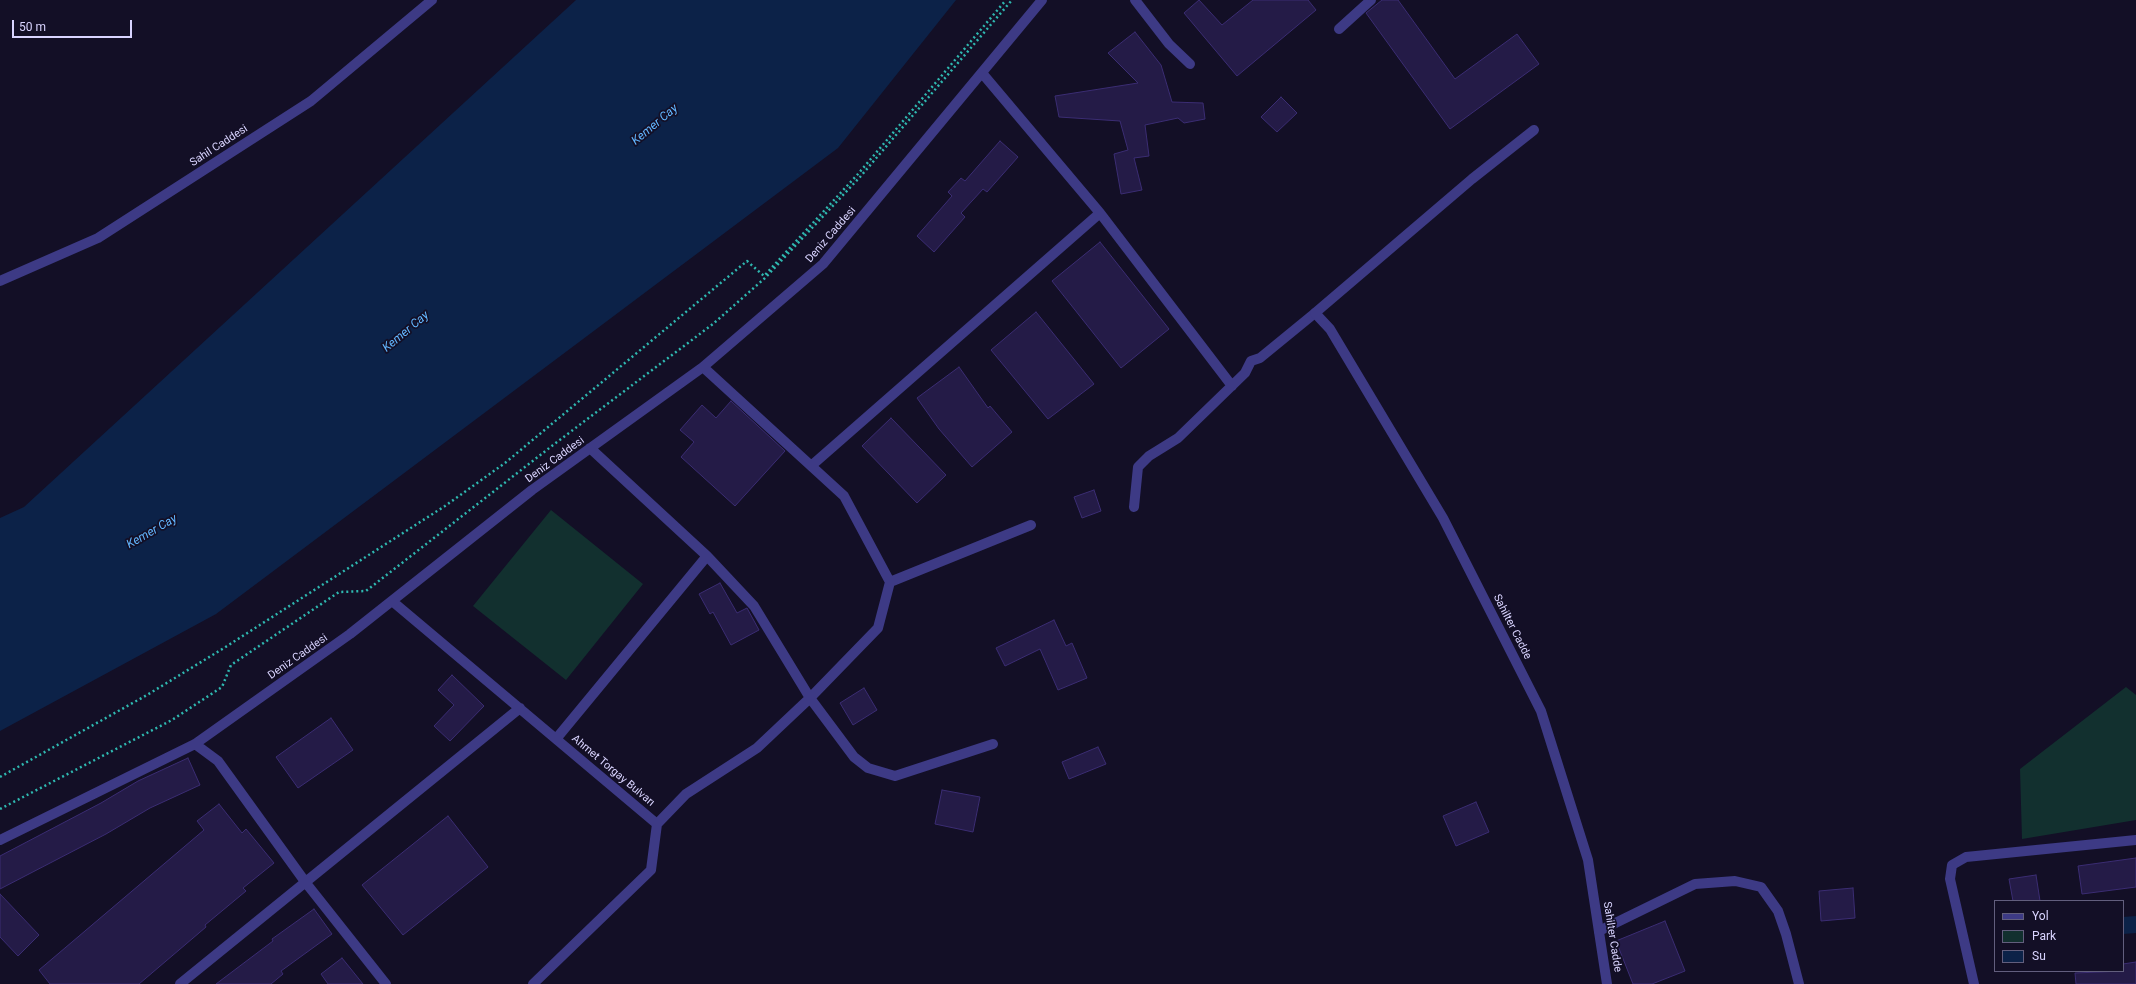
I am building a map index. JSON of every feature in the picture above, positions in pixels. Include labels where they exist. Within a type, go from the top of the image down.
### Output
[{"type":"street","name":"Sahil Caddesi","points":[[0,281],[98,238],[304,105],[432,0]]},
{"type":"street","name":"Deniz Caddesi","points":[[0,840],[195,744],[350,634],[532,490],[703,367],[823,264],[1042,0]]},
{"type":"street","points":[[1135,0],[1169,44],[1190,64]]},
{"type":"street","points":[[1339,29],[1371,0]]},
{"type":"street","points":[[982,73],[1100,213],[1232,386]]},
{"type":"street","points":[[1134,507],[1138,467],[1149,456],[1178,438],[1245,373],[1251,362],[1260,358],[1315,313],[1472,178],[1534,130]]},
{"type":"street","points":[[811,466],[1100,213]]},
{"type":"street","name":"Sahilter Cadde","points":[[1315,313],[1330,329],[1443,518],[1541,711],[1588,860],[1607,984]]},
{"type":"street","points":[[533,984],[651,870],[657,824],[686,794],[757,748],[810,698],[878,628],[890,582],[844,496],[703,367]]},
{"type":"street","points":[[590,448],[707,556],[754,606],[810,698],[854,757],[868,768],[895,776],[993,744]]},
{"type":"street","points":[[890,582],[1030,525]]},
{"type":"street","points":[[556,739],[707,556]]},
{"type":"street","name":"Ahmet Torgay Bulvarı","points":[[392,602],[657,824]]},
{"type":"street","points":[[180,984],[520,708]]},
{"type":"street","points":[[195,744],[218,761],[306,883],[386,984]]},
{"type":"street","points":[[1974,984],[1950,879],[1952,865],[1966,857],[2136,840]]},
{"type":"street","points":[[1599,931],[1695,884],[1735,881],[1761,887],[1778,911],[1799,984]]},
{"type":"path","points":[[0,777],[147,695],[218,652],[445,506],[506,463],[747,261],[764,276],[858,174],[1006,0]]},
{"type":"path","points":[[0,808],[172,720],[222,687],[231,665],[338,592],[366,592],[556,442],[713,324],[765,278],[860,177],[1012,0]]},
{"type":"green space","points":[[551,510],[643,584],[566,680],[473,606]]},
{"type":"green space","points":[[2126,687],[2136,695],[2136,820],[2022,839],[2020,769]]},
{"type":"water","name":"Kemer Cay","points":[[576,0],[956,0],[838,148],[216,614],[0,731],[0,518],[24,507]]},
{"type":"water","points":[[2136,916],[2136,933],[2124,934],[2124,917]]},
{"type":"building","points":[[1199,0],[1222,25],[1253,0],[1308,0],[1316,10],[1237,76],[1184,13]]},
{"type":"building","points":[[1382,0],[1398,0],[1455,79],[1517,34],[1539,64],[1450,129],[1366,13]]},
{"type":"building","points":[[1135,32],[1161,65],[1172,102],[1203,103],[1205,119],[1184,123],[1178,118],[1145,125],[1149,156],[1134,158],[1142,190],[1121,194],[1114,154],[1128,150],[1120,121],[1059,117],[1055,96],[1138,83],[1108,53]]},
{"type":"building","points":[[1281,97],[1297,113],[1277,132],[1261,117]]},
{"type":"building","points":[[1000,141],[1018,157],[987,192],[983,189],[961,213],[965,217],[934,252],[917,236],[952,196],[948,192],[961,178],[965,181]]},
{"type":"building","points":[[1100,242],[1169,329],[1121,368],[1052,281]]},
{"type":"building","points":[[1036,312],[1094,384],[1048,419],[991,350]]},
{"type":"building","points":[[959,367],[988,408],[990,406],[1012,432],[972,467],[939,429],[917,398]]},
{"type":"building","points":[[731,401],[785,451],[735,506],[681,457],[694,442],[680,430],[702,405],[716,418]]},
{"type":"building","points":[[891,418],[946,475],[917,503],[862,446]]},
{"type":"building","points":[[1094,490],[1101,511],[1082,518],[1074,497]]},
{"type":"building","points":[[720,583],[737,613],[747,608],[759,630],[731,645],[713,612],[710,614],[699,594]]},
{"type":"building","points":[[1054,620],[1066,646],[1072,643],[1087,678],[1058,690],[1040,649],[1005,666],[996,648]]},
{"type":"building","points":[[452,675],[484,706],[450,741],[434,726],[454,705],[438,690]]},
{"type":"building","points":[[864,688],[877,710],[853,725],[840,703]]},
{"type":"building","points":[[331,718],[353,750],[298,788],[276,757]]},
{"type":"building","points":[[1098,747],[1106,764],[1069,779],[1062,762]]},
{"type":"building","points":[[188,758],[200,785],[150,808],[106,834],[0,889],[0,856],[101,803],[138,781]]},
{"type":"building","points":[[942,790],[980,797],[973,832],[935,824]]},
{"type":"building","points":[[1476,802],[1489,832],[1456,846],[1443,816]]},
{"type":"building","points":[[219,804],[242,833],[246,829],[274,863],[243,888],[246,891],[205,925],[206,927],[139,984],[50,984],[39,970],[204,830],[197,821]]},
{"type":"building","points":[[448,816],[488,867],[403,935],[362,885]]},
{"type":"building","points":[[2136,858],[2136,887],[2082,894],[2078,866]]},
{"type":"building","points":[[2036,875],[2040,900],[2013,900],[2009,879]]},
{"type":"building","points":[[1853,888],[1855,918],[1821,921],[1819,891]]},
{"type":"building","points":[[0,894],[39,935],[18,956],[0,937]]},
{"type":"building","points":[[314,909],[332,934],[281,971],[283,974],[271,984],[216,984],[273,941],[272,939]]},
{"type":"building","points":[[1665,921],[1685,971],[1652,984],[1633,984],[1616,941]]},
{"type":"building","points":[[342,958],[363,984],[328,984],[321,974]]},
{"type":"building","points":[[2136,962],[2136,984],[2076,984],[2075,973],[2124,972],[2124,964]]}]
